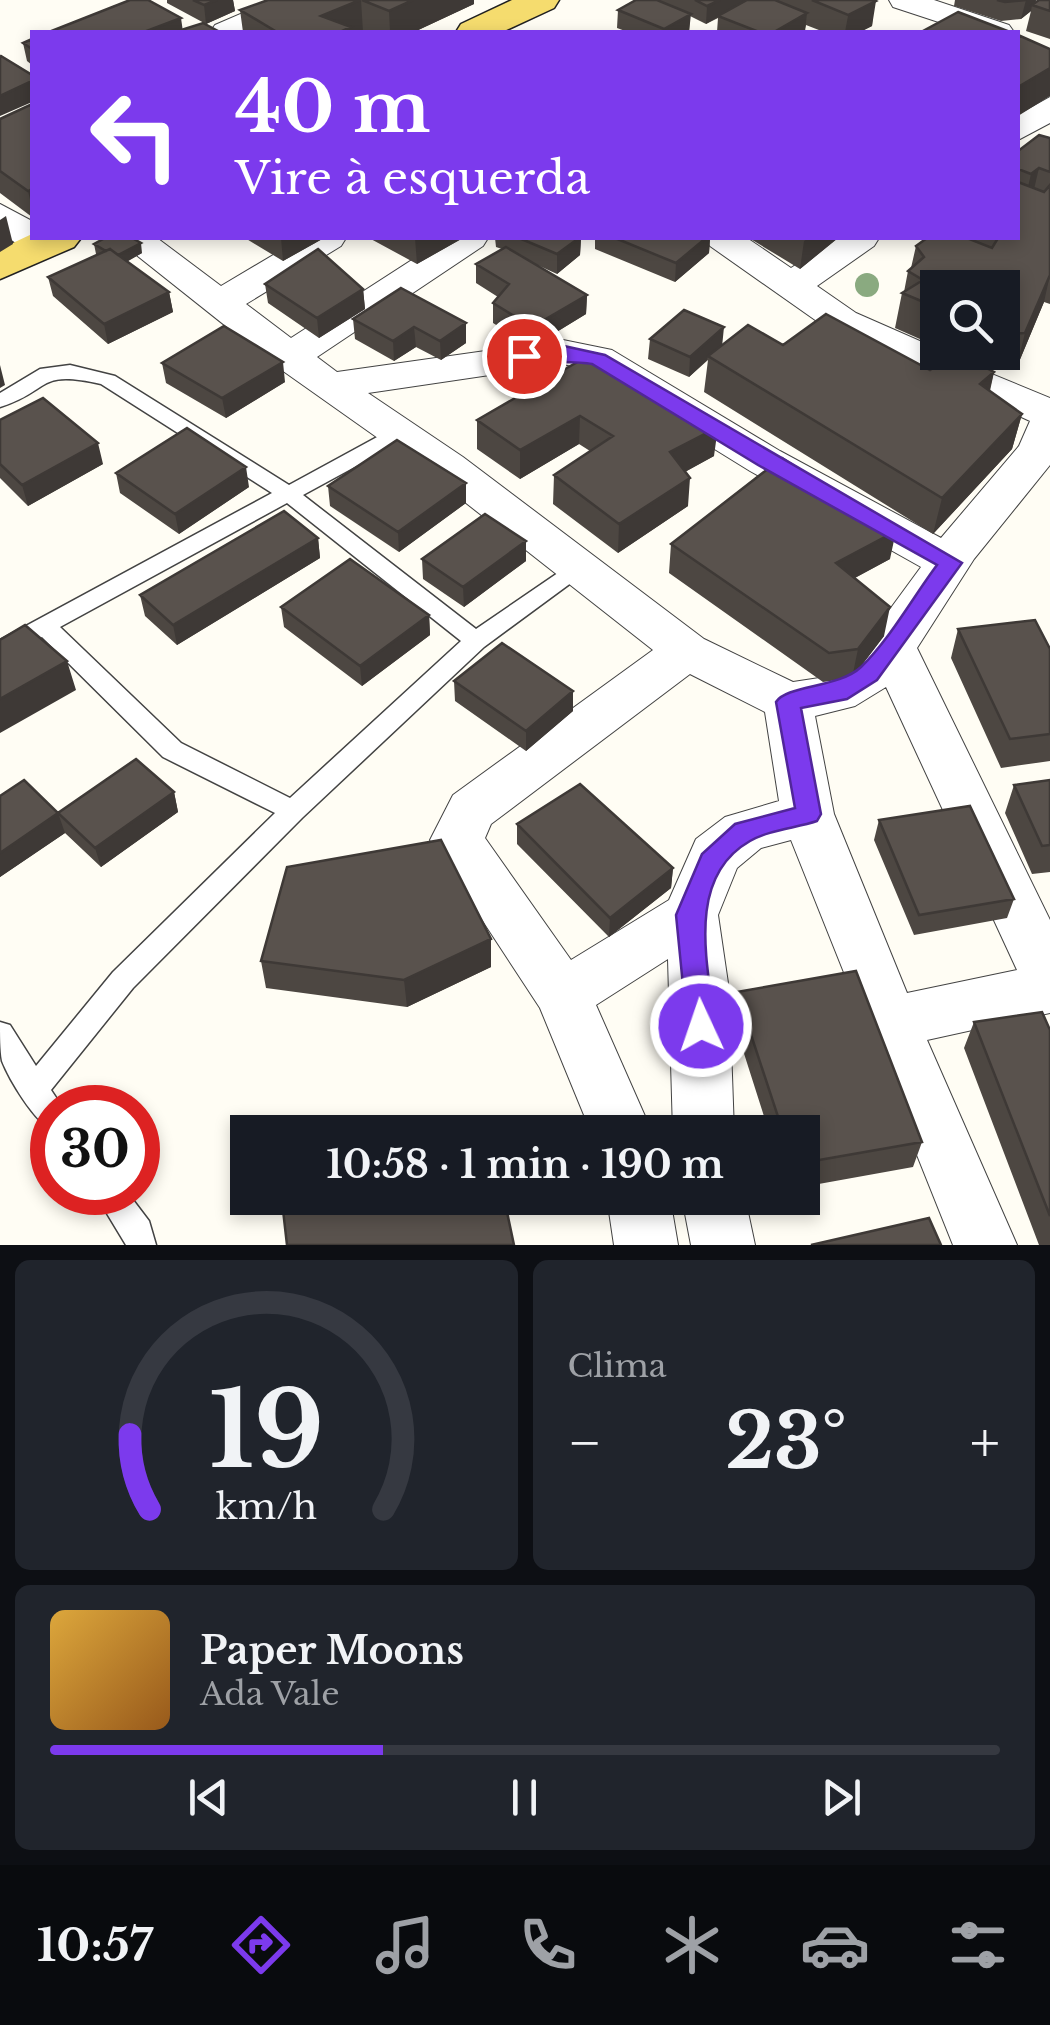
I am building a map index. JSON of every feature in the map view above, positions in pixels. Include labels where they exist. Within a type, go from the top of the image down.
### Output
[{"type":"main road","points":[[478,30],[542,0]]},
{"type":"main road","points":[[0,266],[51,241]]},
{"type":"street","points":[[231,30],[299,0]]},
{"type":"street","points":[[904,0],[944,26],[980,30]]},
{"type":"street","points":[[1020,129],[1050,107]]},
{"type":"street","points":[[0,214],[30,230]]},
{"type":"street","points":[[137,240],[329,386],[448,467],[687,652],[788,702],[838,693],[869,674],[892,647],[951,563],[1047,441],[842,320],[726,240]]},
{"type":"street","points":[[223,302],[325,240]]},
{"type":"street","points":[[290,357],[467,240]]},
{"type":"street","points":[[792,286],[858,240]]},
{"type":"street","points":[[329,386],[564,352],[598,359],[766,460],[951,563]]},
{"type":"street","points":[[892,647],[1050,979]]},
{"type":"street","points":[[614,1115],[563,995],[457,840],[472,810],[687,652]]},
{"type":"street","points":[[788,702],[808,814],[890,1022],[985,1245]]},
{"type":"street","points":[[704,1115],[700,990],[690,915],[715,854],[744,832],[808,814]]},
{"type":"street","points":[[563,995],[690,915]]},
{"type":"street","points":[[890,1022],[1050,988]]},
{"type":"street","points":[[642,1215],[646,1245]]},
{"type":"street","points":[[717,1215],[723,1245]]},
{"type":"lane","points":[[0,401],[47,373],[70,371],[108,380],[290,495],[476,640]]},
{"type":"lane","points":[[0,650],[398,435]]},
{"type":"lane","points":[[39,1085],[123,980],[292,811],[476,640],[579,569]]},
{"type":"lane","points":[[46,627],[172,750],[292,811]]},
{"type":"lane","points":[[0,1034],[30,1085]]},
{"type":"lane","points":[[126,1215],[138,1232],[140,1245]]},
{"type":"building","points":[[130,0],[148,0],[181,18],[149,30],[54,30]]},
{"type":"building","points":[[268,0],[360,0],[321,16],[351,27],[344,30],[274,30],[240,10]]},
{"type":"building","points":[[362,0],[413,0],[389,11]]},
{"type":"building","points":[[636,0],[657,0],[691,14],[664,29],[618,10]]},
{"type":"building","points":[[695,0],[720,0],[707,6]]},
{"type":"building","points":[[747,0],[775,0],[807,13],[777,30],[754,30],[718,16]]},
{"type":"building","points":[[812,0],[874,0],[876,1],[848,15]]},
{"type":"building","points":[[1050,0],[1050,11],[1032,5]]},
{"type":"building","points":[[958,12],[1005,30],[925,30]]},
{"type":"building","points":[[203,23],[216,30],[181,30]]},
{"type":"building","points":[[1020,36],[1050,49],[1050,68],[1020,86]]},
{"type":"building","points":[[0,57],[30,74],[30,82],[0,96]]},
{"type":"building","points":[[30,105],[28,191],[0,171],[0,119]]},
{"type":"building","points":[[1039,135],[1050,138],[1050,172],[1039,168],[1031,174],[1020,170],[1020,149]]},
{"type":"building","points":[[1020,183],[1044,192],[1050,185],[1050,275],[1025,333],[1020,333],[1020,270],[920,270],[920,278],[908,271],[924,257],[916,246],[924,240],[972,240],[992,248],[997,240],[1020,240]]},
{"type":"building","points":[[101,240],[141,243],[118,255],[94,244]]},
{"type":"building","points":[[524,240],[576,240],[557,254]]},
{"type":"building","points":[[620,240],[704,240],[676,263]]},
{"type":"building","points":[[506,247],[587,295],[532,327],[493,303],[509,284],[476,264]]},
{"type":"building","points":[[110,249],[169,292],[104,324],[48,277]]},
{"type":"building","points":[[318,249],[363,289],[317,318],[265,284]]},
{"type":"building","points":[[920,282],[920,300],[902,293]]},
{"type":"building","points":[[401,288],[466,323],[440,341],[414,327],[393,341],[353,319]]},
{"type":"building","points":[[684,310],[724,327],[690,357],[650,339]]},
{"type":"building","points":[[826,314],[920,365],[920,370],[990,370],[994,372],[980,384],[1022,414],[942,498],[708,356],[748,325],[783,345]]},
{"type":"building","points":[[224,326],[283,362],[222,398],[162,363]]},
{"type":"building","points":[[593,353],[718,427],[670,452],[690,478],[619,524],[554,475],[613,436],[580,416],[520,450],[477,420]]},
{"type":"building","points":[[43,398],[98,443],[22,485],[0,464],[0,420]]},
{"type":"building","points":[[187,428],[246,467],[175,514],[116,473]]},
{"type":"building","points":[[397,440],[466,483],[398,532],[328,486]]},
{"type":"building","points":[[782,458],[896,531],[836,563],[890,607],[858,649],[829,653],[671,544]]},
{"type":"building","points":[[284,511],[318,538],[173,625],[140,595]]},
{"type":"building","points":[[485,514],[526,541],[463,587],[422,559]]},
{"type":"building","points":[[350,559],[429,615],[360,666],[281,607]]},
{"type":"building","points":[[1035,620],[1050,649],[1050,734],[1010,739],[958,629]]},
{"type":"building","points":[[25,625],[67,661],[0,699],[0,640]]},
{"type":"building","points":[[502,643],[573,691],[526,731],[454,681]]},
{"type":"building","points":[[136,759],[174,792],[95,848],[58,813]]},
{"type":"building","points":[[24,780],[58,813],[0,853],[0,796]]},
{"type":"building","points":[[1050,780],[1050,845],[1042,846],[1014,785]]},
{"type":"building","points":[[580,784],[673,868],[610,918],[517,824]]},
{"type":"building","points":[[970,806],[1014,899],[919,915],[879,820]]},
{"type":"building","points":[[441,840],[491,939],[404,980],[261,961],[287,867]]},
{"type":"building","points":[[856,971],[922,1142],[820,1160],[820,1115],[777,1115],[737,992]]},
{"type":"building","points":[[1042,1012],[1050,1030],[1050,1216],[974,1022]]},
{"type":"building","points":[[284,1215],[508,1215],[514,1245],[287,1245]]},
{"type":"building","points":[[929,1218],[941,1245],[811,1245]]},
{"type":"route","points":[[524,356],[564,352],[598,359],[766,460],[951,563],[869,674],[838,693],[788,702],[808,814],[744,832],[715,854],[690,915],[701,1026]]}]
